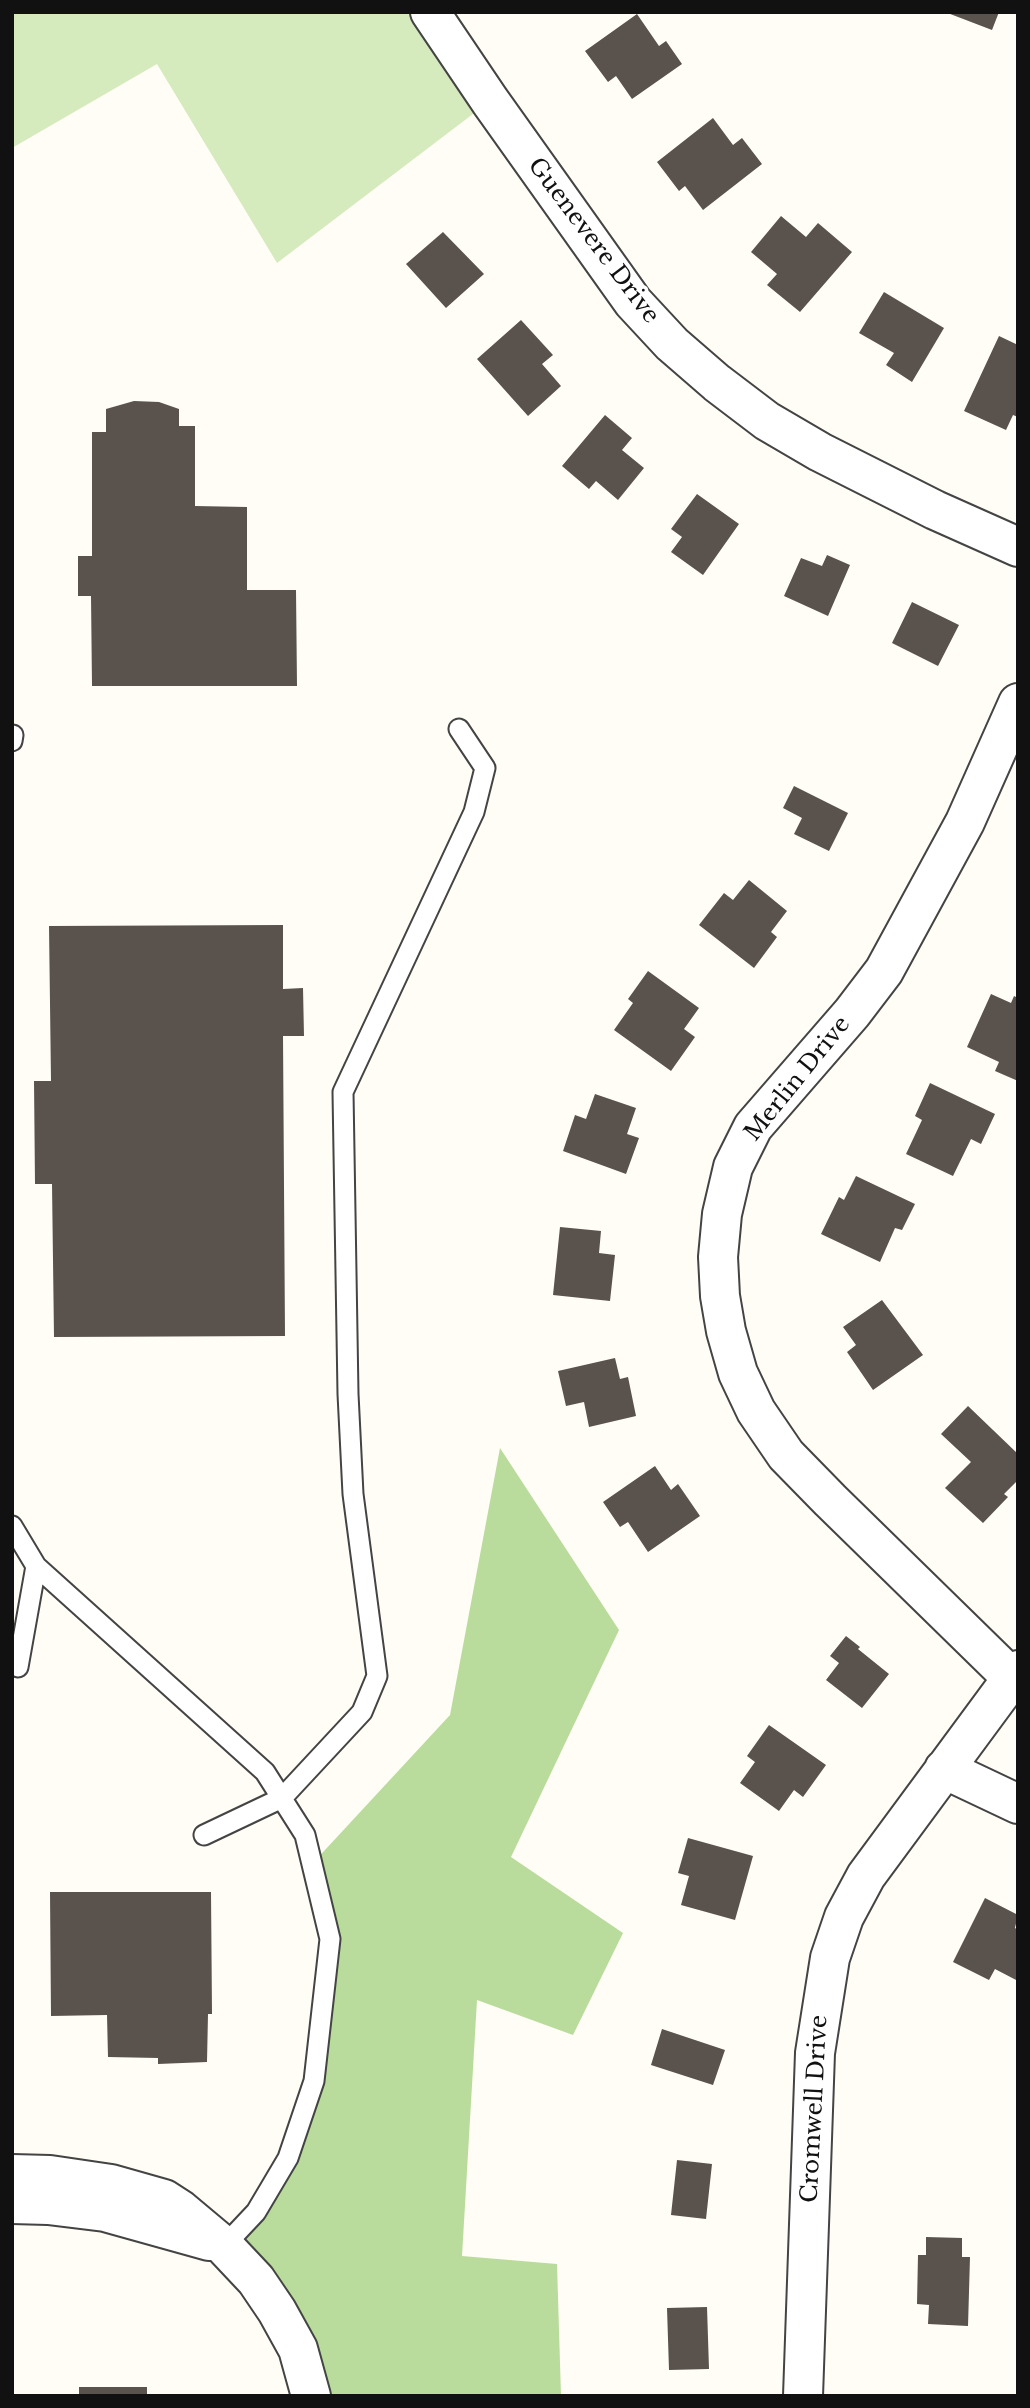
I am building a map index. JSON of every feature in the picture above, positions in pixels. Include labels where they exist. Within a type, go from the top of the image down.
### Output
[{"type":"street","name":"Guenevere Drive","points":[[430,12],[633,302],[671,344],[766,421],[820,452],[935,510],[1018,547]]},
{"type":"street","name":"Merlin Drive","points":[[1015,1674],[830,1500],[786,1455],[756,1411],[735,1363],[720,1296],[718,1257],[722,1214],[733,1167],[753,1127],[852,1013],[884,971],[965,822],[1018,703]]},
{"type":"street","name":"Cromwell Drive","points":[[803,2396],[815,2053],[830,1958],[844,1917],[866,1876],[1015,1674]]},
{"type":"street","points":[[944,1769],[1018,1804]]},
{"type":"street","points":[[12,2174],[81,2178],[151,2194],[181,2210],[224,2246],[256,2280],[298,2349],[311,2396]]},
{"type":"street","points":[[12,2204],[48,2204],[105,2212],[224,2246]]},
{"type":"lane","points":[[204,1835],[282,1798],[362,1712],[377,1676],[352,1482],[343,1092],[474,812],[485,768],[459,729]]},
{"type":"lane","points":[[12,1525],[36,1566],[265,1772],[305,1835],[330,1938],[314,2081],[288,2158],[256,2212],[224,2246]]},
{"type":"lane","points":[[18,1667],[36,1566]]},
{"type":"green space","points":[[12,12],[430,12],[490,101],[277,263],[157,64],[12,148]]},
{"type":"green space","points":[[500,1448],[619,1630],[511,1857],[623,1933],[573,2035],[477,2000],[462,2256],[557,2264],[561,2396],[311,2396],[224,2246],[256,2212],[314,2081],[330,1939],[312,1864],[450,1715]]},
{"type":"building","points":[[945,12],[999,12],[992,30]]},
{"type":"building","points":[[637,14],[659,46],[666,41],[682,64],[632,99],[616,76],[608,82],[585,51]]},
{"type":"building","points":[[713,118],[733,145],[742,138],[762,164],[703,210],[685,186],[679,191],[657,162]]},
{"type":"building","points":[[781,216],[806,237],[818,223],[852,252],[800,312],[767,285],[777,274],[751,252]]},
{"type":"building","points":[[443,232],[484,274],[446,308],[406,264]]},
{"type":"building","points":[[884,292],[944,328],[912,382],[886,365],[894,353],[859,333]]},
{"type":"building","points":[[521,320],[553,355],[542,364],[561,386],[528,416],[477,359]]},
{"type":"building","points":[[999,336],[1018,345],[1018,417],[1013,415],[1006,430],[964,411]]},
{"type":"building","points":[[134,401],[159,402],[179,409],[179,426],[195,426],[195,506],[247,507],[247,590],[296,590],[297,686],[92,686],[91,596],[78,596],[78,556],[92,556],[92,432],[106,432],[106,409]]},
{"type":"building","points":[[605,415],[632,438],[622,450],[644,468],[618,500],[596,481],[589,489],[562,466]]},
{"type":"building","points":[[697,494],[739,524],[703,575],[671,552],[682,537],[671,529]]},
{"type":"building","points":[[827,555],[850,565],[828,616],[784,596],[801,558],[822,566]]},
{"type":"building","points":[[912,602],[959,625],[938,666],[892,643]]},
{"type":"building","points":[[794,786],[848,813],[829,851],[794,834],[802,818],[783,808]]},
{"type":"building","points":[[749,880],[787,911],[771,932],[777,937],[754,968],[699,925],[724,893],[733,900]]},
{"type":"building","points":[[283,925],[283,989],[303,988],[304,1036],[283,1036],[285,1336],[54,1337],[52,1184],[35,1184],[34,1081],[51,1081],[49,926]]},
{"type":"building","points":[[648,971],[699,1008],[684,1029],[695,1037],[671,1071],[614,1030],[633,1003],[628,999]]},
{"type":"building","points":[[991,994],[1011,1003],[1014,996],[1018,998],[1018,1081],[995,1071],[999,1062],[967,1047]]},
{"type":"building","points":[[930,1083],[995,1114],[981,1144],[971,1139],[953,1176],[906,1154],[922,1120],[915,1116]]},
{"type":"building","points":[[595,1094],[636,1108],[627,1134],[639,1138],[626,1174],[563,1151],[575,1115],[586,1119]]},
{"type":"building","points":[[856,1176],[915,1204],[902,1230],[895,1228],[880,1262],[821,1234],[839,1197],[844,1200]]},
{"type":"building","points":[[560,1227],[601,1231],[599,1253],[615,1255],[610,1301],[553,1295]]},
{"type":"building","points":[[882,1300],[923,1355],[873,1390],[847,1352],[856,1345],[843,1327]]},
{"type":"building","points":[[615,1358],[620,1379],[628,1377],[636,1416],[589,1427],[584,1402],[566,1406],[558,1371]]},
{"type":"building","points":[[968,1406],[1018,1454],[1018,1480],[1004,1494],[1008,1497],[983,1523],[945,1488],[971,1462],[941,1434]]},
{"type":"building","points":[[655,1466],[671,1490],[678,1484],[700,1516],[648,1552],[628,1522],[620,1527],[603,1502]]},
{"type":"building","points":[[846,1636],[889,1674],[862,1708],[826,1680],[839,1663],[830,1656]]},
{"type":"building","points":[[769,1725],[826,1765],[803,1797],[794,1790],[779,1811],[740,1783],[755,1762],[747,1756]]},
{"type":"building","points":[[688,1838],[753,1856],[735,1920],[681,1905],[689,1876],[678,1873]]},
{"type":"building","points":[[50,1892],[211,1892],[212,2014],[208,2014],[207,2062],[158,2064],[158,2058],[108,2057],[107,2015],[51,2016]]},
{"type":"building","points":[[985,1898],[1018,1915],[1015,1928],[1018,1930],[1018,1981],[995,1969],[989,1980],[953,1962]]},
{"type":"building","points":[[662,2029],[725,2050],[713,2085],[651,2065]]},
{"type":"building","points":[[677,2160],[712,2164],[706,2219],[671,2215]]},
{"type":"building","points":[[926,2237],[962,2238],[962,2257],[970,2257],[968,2326],[928,2324],[929,2305],[917,2304],[918,2255],[926,2255]]},
{"type":"building","points":[[707,2307],[709,2369],[669,2370],[667,2308]]},
{"type":"building","points":[[79,2387],[147,2387],[147,2396],[79,2396]]}]
